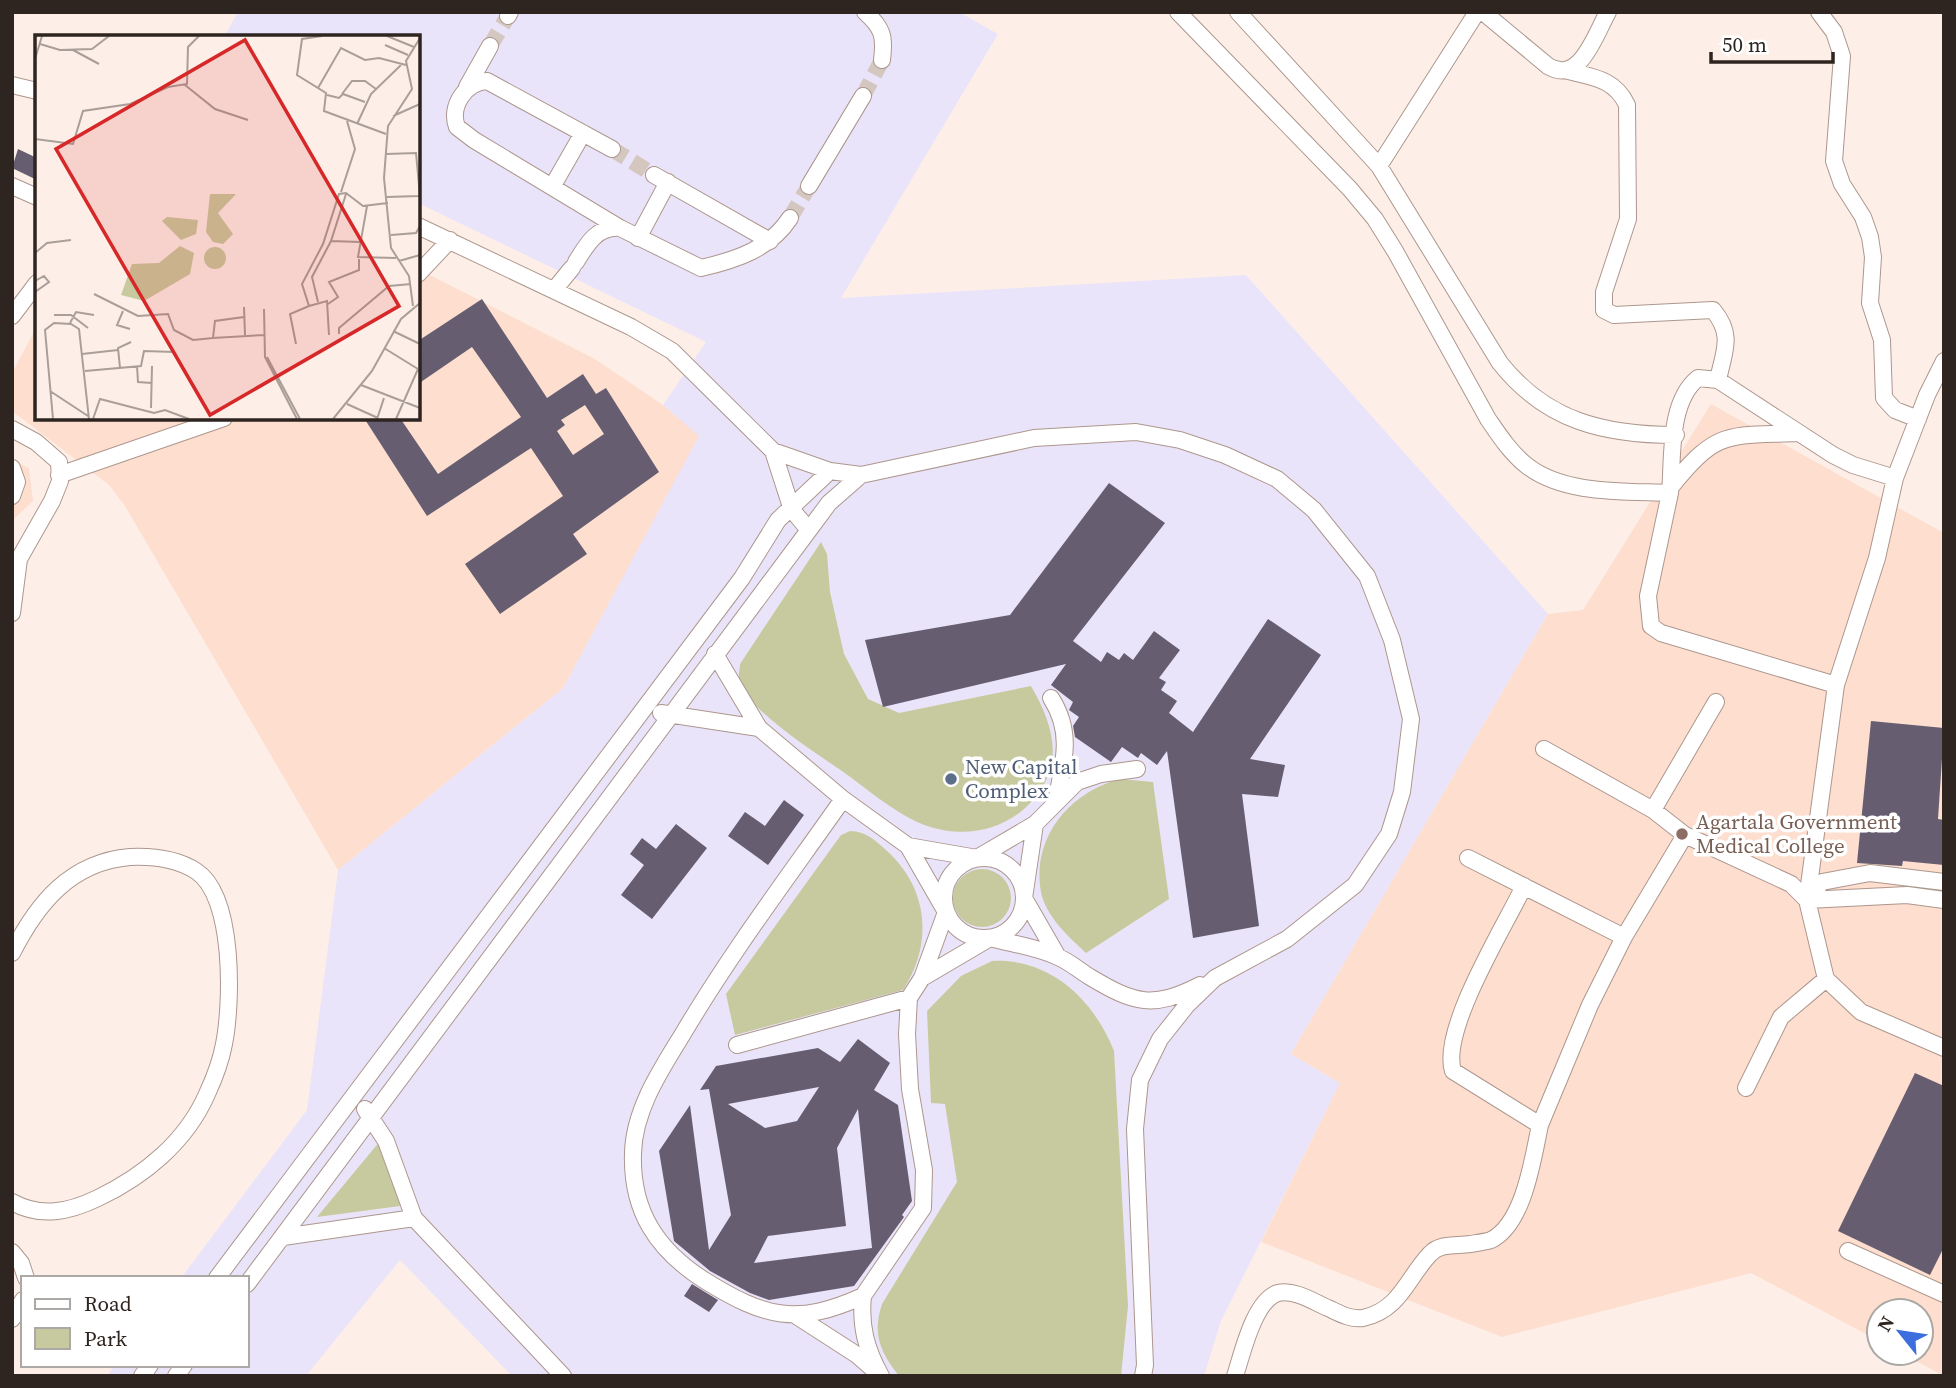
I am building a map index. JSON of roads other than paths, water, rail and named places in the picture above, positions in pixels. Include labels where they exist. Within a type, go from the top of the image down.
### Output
[{"type":"street","points":[[865,12],[878,24],[885,37],[882,60]]},
{"type":"street","points":[[1178,12],[1350,189],[1375,219],[1488,419],[1508,449],[1527,467],[1549,478],[1611,490],[1670,491]]},
{"type":"street","points":[[1238,12],[1379,166],[1500,363],[1518,385],[1539,402],[1593,426],[1628,435],[1676,435]]},
{"type":"street","points":[[1379,166],[1477,12]]},
{"type":"street","points":[[1483,12],[1548,66],[1558,71],[1608,81],[1620,91],[1627,105],[1628,219],[1604,292],[1604,310],[1614,314],[1713,310],[1726,325],[1726,342],[1718,380]]},
{"type":"street","points":[[1568,71],[1578,66],[1608,12]]},
{"type":"street","points":[[1819,12],[1834,32],[1842,56],[1834,161],[1842,184],[1863,216],[1870,237],[1873,257],[1870,303],[1882,340],[1884,398],[1895,410],[1917,419]]},
{"type":"street","points":[[490,46],[454,114],[457,127],[620,228],[701,268],[737,258],[770,241],[790,218]]},
{"type":"street","points":[[467,87],[476,82],[487,81],[612,149]]},
{"type":"street","points":[[12,85],[35,91]]},
{"type":"street","points":[[809,186],[863,96]]},
{"type":"street","points":[[552,187],[583,133]]},
{"type":"street","points":[[638,238],[661,178],[770,241]]},
{"type":"street","points":[[12,186],[35,196]]},
{"type":"street","points":[[420,227],[554,290],[671,351],[773,451],[830,471],[861,475],[1034,438],[1136,432],[1180,440],[1225,455],[1277,479],[1314,510],[1367,576],[1392,640],[1411,719],[1402,792],[1389,834],[1355,885],[1287,939],[1175,998],[1157,1002],[1141,1001],[1100,983],[1058,957],[964,933],[946,912],[908,846],[843,799],[759,729],[715,654]]},
{"type":"street","points":[[554,290],[600,232],[620,228]]},
{"type":"street","points":[[420,272],[450,240]]},
{"type":"street","points":[[12,316],[35,286]]},
{"type":"street","points":[[1944,361],[1917,419],[1895,478],[1877,558],[1836,685],[1807,900],[1826,979],[1861,1012],[1944,1048]]},
{"type":"street","points":[[1836,685],[1661,633],[1651,626],[1648,596],[1670,491],[1683,395],[1698,379],[1718,380],[1797,433],[1853,465],[1895,478]]},
{"type":"street","points":[[60,475],[218,420]]},
{"type":"street","points":[[12,429],[36,442],[59,462],[60,475],[52,501],[19,559],[12,614]]},
{"type":"street","points":[[1670,491],[1688,465],[1721,439],[1735,434],[1797,433]]},
{"type":"street","points":[[773,451],[792,510],[809,530]]},
{"type":"street","points":[[12,468],[17,482],[12,496]]},
{"type":"street","points":[[219,1276],[742,578],[778,520],[792,510],[830,471]]},
{"type":"street","points":[[248,1283],[370,1115],[829,503],[861,475]]},
{"type":"street","points":[[1051,698],[1062,715],[1068,748],[1056,800]]},
{"type":"street","points":[[1653,810],[1716,702]]},
{"type":"street","points":[[645,708],[670,716],[759,729]]},
{"type":"street","points":[[1544,750],[1653,810],[1685,835],[1791,884],[1807,900],[1907,895],[1944,900]]},
{"type":"street","points":[[881,1375],[864,1339],[861,1324],[863,1296],[923,1208],[924,1170],[911,1089],[908,1048],[909,999],[922,978],[946,912],[943,898],[953,872],[964,863],[1035,824],[1056,800],[1077,782],[1101,774],[1136,769]]},
{"type":"street","points":[[843,799],[715,979],[669,1056],[640,1113],[633,1154],[636,1190],[651,1230],[676,1262],[738,1301],[762,1310],[795,1315],[831,1310],[863,1296]]},
{"type":"street","points":[[922,978],[990,938],[1004,933],[1015,924],[1024,898],[1035,824]]},
{"type":"street","points":[[1235,1376],[1251,1325],[1266,1301],[1278,1293],[1294,1294],[1359,1319],[1371,1316],[1393,1305],[1432,1252],[1443,1246],[1491,1240],[1506,1227],[1523,1196],[1540,1125],[1590,1005],[1624,937],[1685,835]]},
{"type":"street","points":[[908,846],[1004,863],[1015,872],[1024,898],[1058,957]]},
{"type":"street","points":[[12,953],[43,901],[71,878],[102,863],[148,856],[173,861],[197,872],[209,885],[219,908],[229,979],[224,1044],[206,1095],[185,1129],[161,1158],[123,1186],[90,1202],[58,1212],[38,1212],[12,1202]]},
{"type":"street","points":[[1468,858],[1624,937]]},
{"type":"street","points":[[1807,900],[1822,882],[1870,873],[1944,883]]},
{"type":"street","points":[[1524,886],[1465,1004],[1452,1039],[1450,1061],[1453,1071],[1540,1125]]},
{"type":"street","points":[[1143,1376],[1145,1365],[1136,1129],[1140,1080],[1160,1039],[1187,1005],[1215,978]]},
{"type":"street","points":[[1746,1088],[1781,1017],[1826,979]]},
{"type":"street","points":[[737,1045],[909,999]]},
{"type":"street","points":[[355,1097],[386,1141],[414,1218],[563,1376]]},
{"type":"street","points":[[282,1237],[414,1218]]},
{"type":"street","points":[[1848,1251],[1944,1294]]},
{"type":"street","points":[[12,1252],[21,1263],[25,1276]]},
{"type":"street","points":[[12,1319],[21,1303]]},
{"type":"street","points":[[795,1315],[858,1355],[881,1375]]},
{"type":"tunnel","points":[[490,46],[508,16]]},
{"type":"tunnel","points":[[863,96],[882,60]]},
{"type":"tunnel","points":[[612,149],[654,175]]},
{"type":"tunnel","points":[[790,218],[809,186]]},
{"type":"place","name":"New Capital Complex","points":[[951,779]]},
{"type":"place","name":"Agartala Government Medical College","points":[[1682,834]]}]
